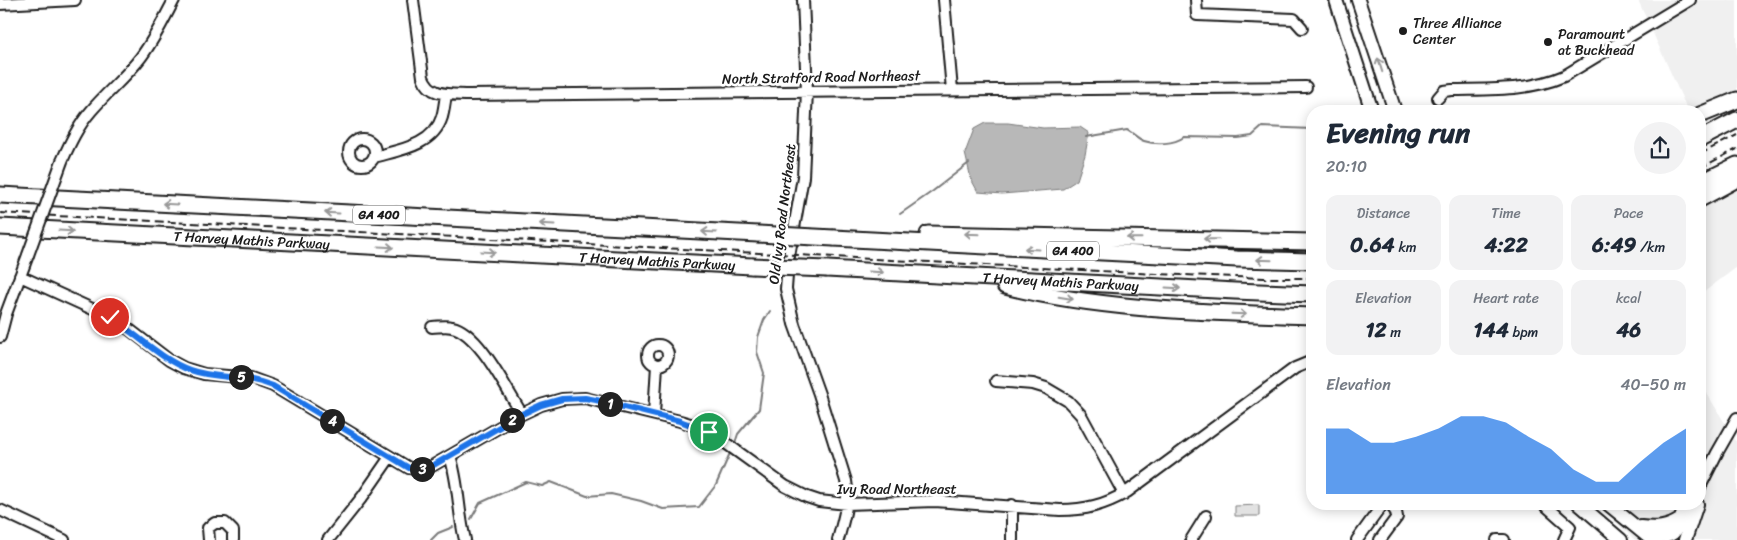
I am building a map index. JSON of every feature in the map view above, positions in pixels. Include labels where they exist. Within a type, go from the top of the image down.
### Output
[{"type":"highway","points":[[1706,113],[1737,100]]},
{"type":"highway","points":[[1706,136],[1737,120]]},
{"type":"highway","points":[[1706,180],[1737,165]]},
{"type":"highway","points":[[1706,196],[1737,179]]},
{"type":"highway","name":"GA 400","points":[[0,195],[1237,259],[1306,261]]},
{"type":"highway","name":"T Harvey Mathis Parkway","points":[[0,227],[1306,294]]},
{"type":"highway","points":[[834,238],[957,234],[1306,242]]},
{"type":"highway","points":[[968,277],[1045,294],[1132,306],[1181,311],[1306,316]]},
{"type":"main road","points":[[1336,0],[1370,105]]},
{"type":"main road","points":[[1358,0],[1393,105]]},
{"type":"main road","points":[[1586,510],[1621,540]]},
{"type":"main road","points":[[1616,510],[1650,538],[1668,537],[1679,527],[1684,510]]},
{"type":"main road","points":[[1685,540],[1695,510]]},
{"type":"main road","points":[[1637,527],[1656,529],[1673,525],[1681,519]]},
{"type":"street","points":[[0,4],[75,0]]},
{"type":"street","points":[[0,337],[6,314],[62,161],[78,127],[91,110],[142,56],[174,0]]},
{"type":"street","name":"North Stratford Road Northeast","points":[[413,0],[425,82],[433,91],[446,94],[1306,87]]},
{"type":"street","name":"Old Ivy Road Northeast","points":[[803,0],[807,91],[803,177],[788,262],[786,289],[794,324],[819,394],[846,481],[848,491],[847,504],[838,540]]},
{"type":"street","points":[[944,0],[952,90]]},
{"type":"street","points":[[1196,0],[1197,15],[1294,19],[1302,28]]},
{"type":"street","points":[[1438,98],[1444,91],[1514,88],[1548,83],[1564,76],[1690,0]]},
{"type":"street","points":[[374,157],[416,146],[432,134],[442,119],[446,94]]},
{"type":"street","name":"Ivy Road Northeast","points":[[20,276],[110,317],[169,360],[184,368],[204,374],[251,378],[273,386],[390,458],[404,466],[418,470],[427,468],[450,456],[522,414],[552,401],[574,398],[596,400],[685,422],[709,432],[795,492],[819,501],[847,504],[935,500],[1060,510],[1080,510],[1095,507],[1124,494],[1294,368],[1306,363]]},
{"type":"street","points":[[432,328],[452,326],[465,332],[480,346],[522,414]]},
{"type":"street","points":[[654,414],[657,365]]},
{"type":"street","points":[[996,381],[1019,382],[1039,386],[1057,393],[1068,401],[1082,415],[1124,494]]},
{"type":"street","points":[[1706,475],[1737,418]]},
{"type":"street","points":[[450,456],[455,471],[465,540]]},
{"type":"street","points":[[328,540],[390,458]]},
{"type":"street","points":[[1012,505],[1012,540]]},
{"type":"street","points":[[0,510],[64,540]]},
{"type":"street","points":[[1357,540],[1379,510]]},
{"type":"street","points":[[1380,540],[1397,518],[1394,510]]},
{"type":"street","points":[[1551,510],[1570,527],[1564,540]]},
{"type":"street","points":[[1679,540],[1690,510]]},
{"type":"street","points":[[1191,540],[1206,516]]},
{"type":"street","points":[[209,540],[208,528],[215,523],[225,523],[233,531],[233,540]]},
{"type":"street","points":[[1498,540],[1504,540]]},
{"type":"shaded area","points":[[1638,0],[1737,0],[1737,93],[1704,105],[1685,105]]},
{"type":"shaded area","points":[[985,123],[1008,123],[1043,128],[1080,127],[1089,133],[1085,155],[1077,180],[1063,189],[1002,194],[978,192],[971,179],[965,153],[974,129]]},
{"type":"shaded area","points":[[1737,182],[1737,267],[1706,290],[1706,200]]},
{"type":"shaded area","points":[[1706,392],[1737,443],[1737,540],[1635,540],[1603,510],[1706,510]]},
{"type":"shaded area","points":[[1259,505],[1259,516],[1235,516],[1235,506]]},
{"type":"waterway","points":[[1086,137],[1127,130],[1144,141],[1159,143],[1175,141],[1184,137],[1238,138],[1252,136],[1262,127],[1306,129]]},
{"type":"waterway","points":[[900,214],[969,163]]},
{"type":"waterway","points":[[735,443],[738,434],[759,409],[764,373],[757,352],[758,337],[764,320],[770,311]]},
{"type":"waterway","points":[[471,519],[480,503],[526,482],[542,486],[551,482],[587,496],[611,494],[641,501],[663,509],[699,507],[716,485],[730,453]]},
{"type":"waterway","points":[[431,540],[438,533],[453,527]]},
{"type":"railway","points":[[1706,151],[1737,135]]},
{"type":"railway","points":[[1706,165],[1737,149]]},
{"type":"railway","points":[[0,213],[1157,274],[1306,278]]},
{"type":"place","name":"Three Alliance Center","points":[[1403,31]]},
{"type":"place","name":"Paramount at Buckhead","points":[[1548,42]]},
{"type":"route","points":[[110,317],[169,360],[184,368],[204,374],[251,378],[273,386],[296,398],[390,458],[404,466],[418,470],[432,466],[522,414],[541,405],[562,399],[585,398],[596,400],[680,421],[709,432]]}]
